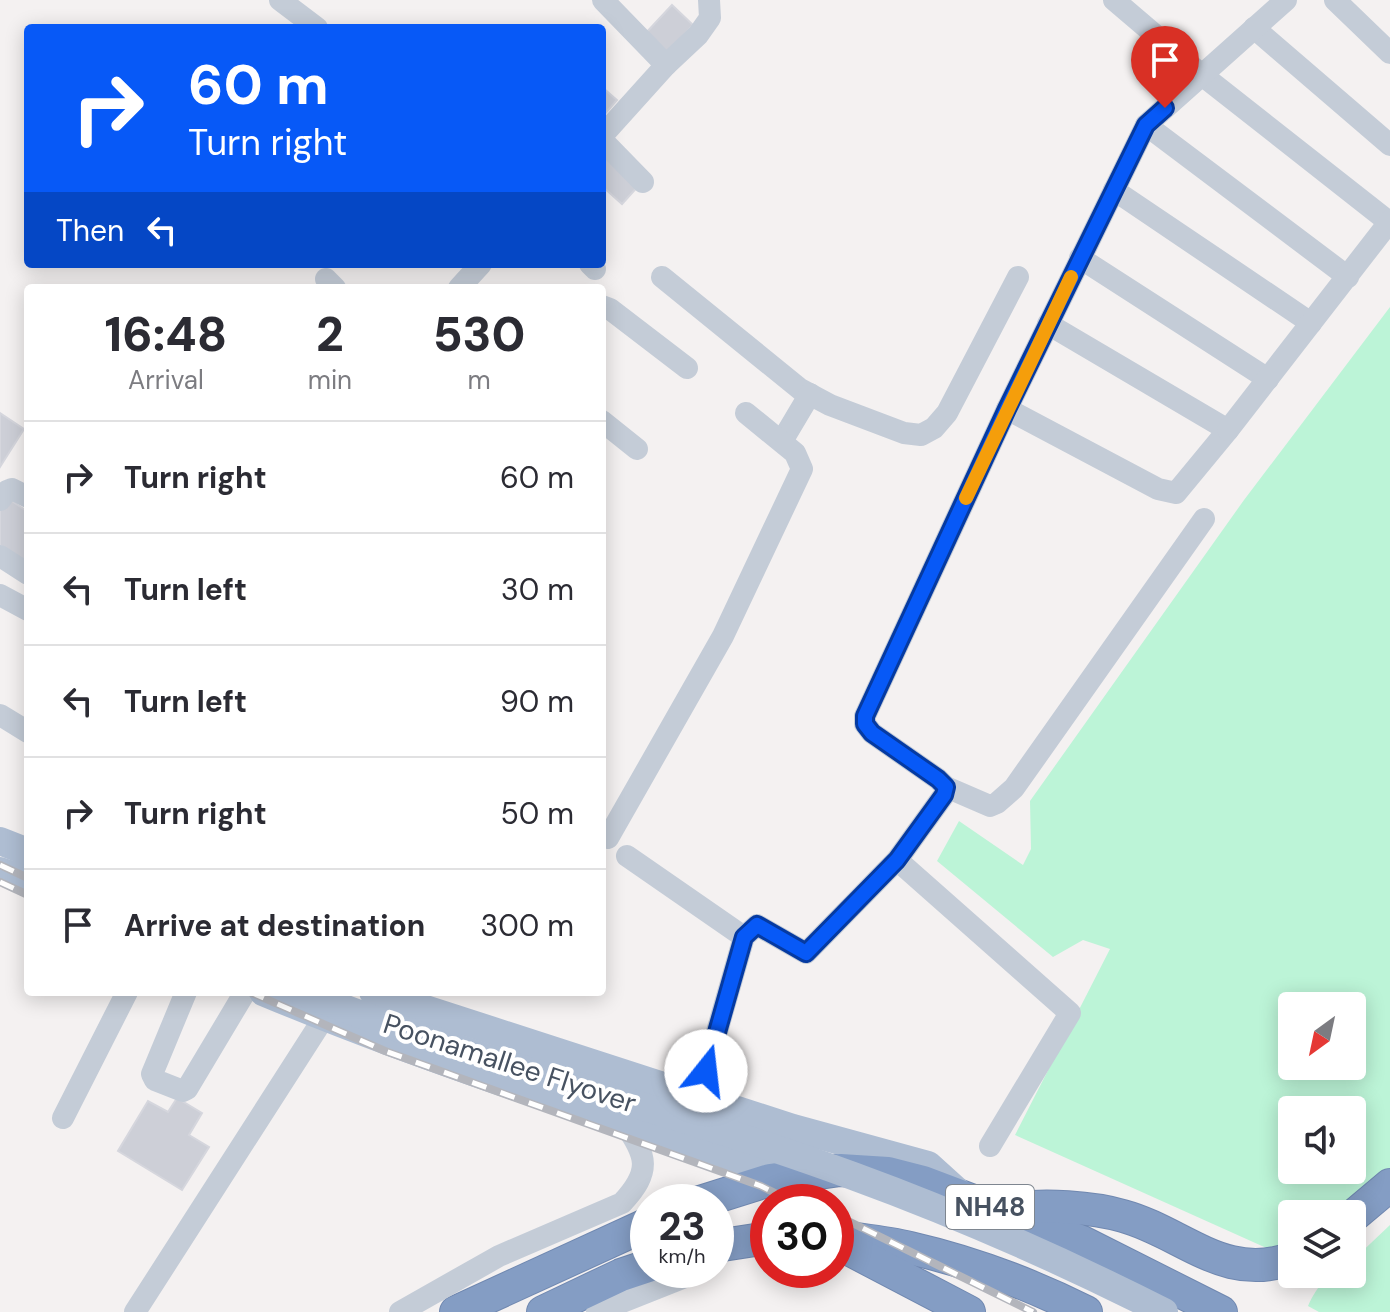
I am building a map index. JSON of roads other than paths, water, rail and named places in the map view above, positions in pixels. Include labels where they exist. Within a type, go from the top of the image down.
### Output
[{"type":"highway","name":"NH48","points":[[734,1191],[770,1180],[840,1170],[888,1173],[1082,1242],[1221,1312]]},
{"type":"highway","points":[[1366,1205],[1390,1185]]},
{"type":"highway","points":[[1366,1225],[1390,1205]]},
{"type":"highway","points":[[1001,1211],[1032,1206],[1124,1216],[1208,1256],[1259,1265],[1278,1261]]},
{"type":"highway","points":[[456,1312],[609,1225],[630,1224]]},
{"type":"highway","name":"NH48","points":[[854,1239],[908,1247],[964,1263],[1035,1287],[1086,1312]]},
{"type":"highway","points":[[1082,1242],[1157,1257],[1220,1278],[1260,1280],[1278,1277]]},
{"type":"highway","points":[[854,1253],[952,1308]]},
{"type":"highway","points":[[543,1312],[630,1272]]},
{"type":"main road","points":[[0,841],[22,872]]},
{"type":"main road","points":[[273,996],[428,1055],[748,1163],[765,1163],[776,1158],[788,1126]]},
{"type":"main road","name":"Poonamallee Flyover","points":[[313,996],[424,1036],[852,1175],[1044,1253],[1164,1312]]},
{"type":"main road","points":[[385,996],[698,1098],[928,1165],[965,1198]]},
{"type":"street","points":[[280,0],[312,24]]},
{"type":"street","points":[[603,0],[666,65]]},
{"type":"street","points":[[606,133],[666,65],[698,35],[710,18],[709,0]]},
{"type":"street","points":[[1007,409],[1158,489],[1176,493],[1389,222],[1202,75],[1114,0]]},
{"type":"street","points":[[1204,519],[1014,788],[997,803],[990,806],[946,787],[872,733],[865,724],[865,716],[1007,409],[1146,125],[1286,0]]},
{"type":"street","points":[[1335,0],[1390,53]]},
{"type":"street","points":[[1254,28],[1390,145]]},
{"type":"street","points":[[1146,125],[1348,277]]},
{"type":"street","points":[[606,142],[643,182]]},
{"type":"street","points":[[1114,190],[1311,323]]},
{"type":"street","points":[[1080,258],[1268,379]]},
{"type":"street","points":[[662,277],[810,394],[830,405],[904,433],[921,435],[934,428],[957,394],[1018,277]]},
{"type":"street","points":[[606,308],[687,368]]},
{"type":"street","points":[[1048,324],[1228,430]]},
{"type":"street","points":[[782,441],[810,394]]},
{"type":"street","points":[[606,837],[608,838],[697,685],[802,469],[795,453],[746,413]]},
{"type":"street","points":[[606,424],[637,449]]},
{"type":"street","points":[[0,500],[12,489],[24,495]]},
{"type":"street","points":[[0,556],[24,571]]},
{"type":"street","points":[[0,595],[24,608]]},
{"type":"street","points":[[0,715],[24,730]]},
{"type":"street","points":[[698,1098],[744,937],[757,925],[806,953],[897,860],[944,795],[946,787]]},
{"type":"street","points":[[627,856],[744,937]]},
{"type":"street","points":[[897,860],[1070,1013],[990,1146]]},
{"type":"street","points":[[63,1118],[125,996]]},
{"type":"street","points":[[184,996],[152,1074],[155,1080],[183,1091],[242,996]]},
{"type":"street","points":[[135,1312],[325,1016]]},
{"type":"street","points":[[396,1311],[499,1256],[609,1225],[644,1171],[639,1145],[624,1123]]},
{"type":"street","points":[[952,1308],[964,1263]]},
{"type":"street","points":[[597,1312],[657,1288]]},
{"type":"railway","points":[[0,865],[24,876]]},
{"type":"railway","points":[[0,882],[24,893]]},
{"type":"railway","points":[[259,996],[385,1051],[755,1184]]},
{"type":"railway","points":[[854,1224],[1033,1312]]}]
